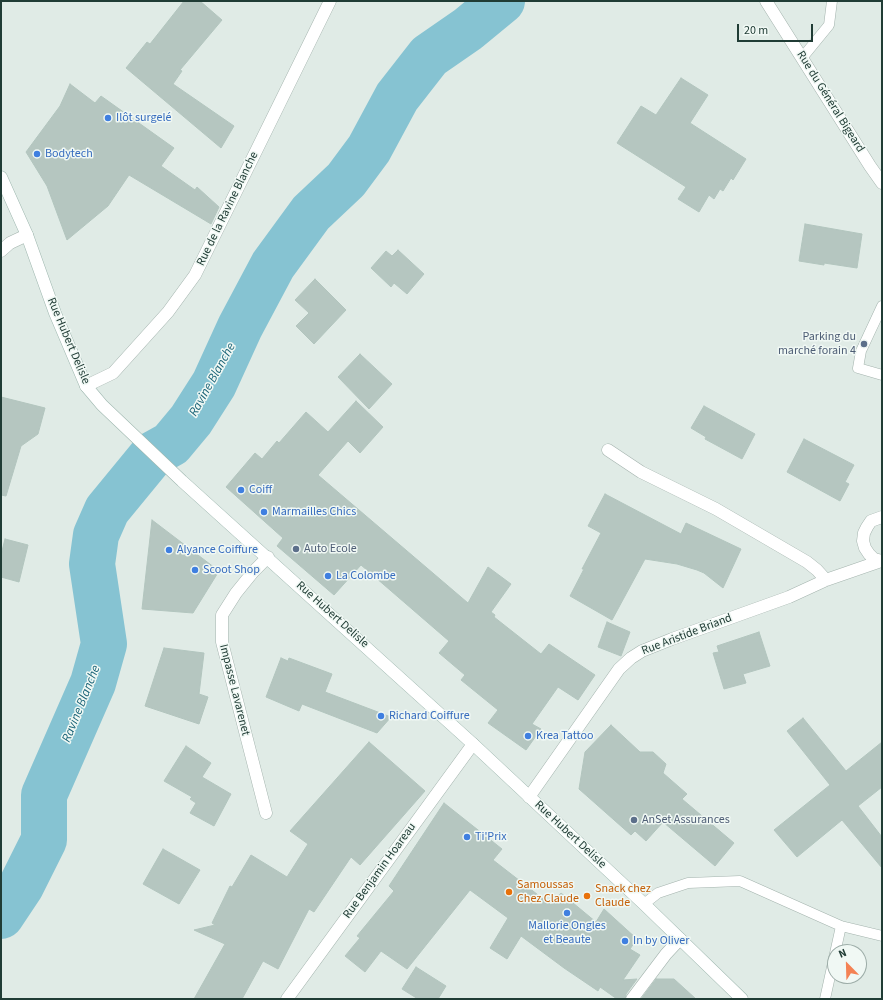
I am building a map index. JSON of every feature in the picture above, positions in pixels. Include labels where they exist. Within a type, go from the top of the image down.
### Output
[{"type":"street","name":"Rue de la Ravine Blanche","points":[[86,386],[113,373],[168,312],[195,275],[330,1]]},
{"type":"street","name":"Rue du Général Bigeard","points":[[766,1],[882,183]]},
{"type":"street","name":"Rue Hubert Delisle","points":[[1,177],[27,235],[56,313],[86,386],[102,405],[182,481],[268,557],[473,744],[644,904],[742,999]]},
{"type":"street","points":[[1,251],[10,243],[27,235]]},
{"type":"street","points":[[608,450],[641,472],[716,509],[807,562],[826,580]]},
{"type":"street","name":"Rue Aristide Briand","points":[[881,514],[867,527],[864,533],[863,541],[869,554],[882,561]]},
{"type":"street","name":"Impasse Lavarenet","points":[[266,813],[222,642],[222,615],[236,593],[253,572],[268,557]]},
{"type":"street","name":"Rue Aristide Briand","points":[[529,797],[620,669],[631,658],[642,651],[672,639],[788,597],[826,580],[882,561]]},
{"type":"street","name":"Rue Benjamin Hoareau","points":[[287,999],[473,744]]},
{"type":"street","points":[[632,999],[666,954],[680,939]]},
{"type":"lane","points":[[802,58],[829,25],[832,1]]},
{"type":"lane","points":[[882,306],[861,350],[858,368],[882,375]]},
{"type":"lane","points":[[644,904],[658,894],[688,883],[740,881],[841,926],[882,936]]},
{"type":"lane","points":[[825,999],[841,926]]},
{"type":"building","points":[[184,1],[200,1],[222,20],[180,70],[182,71],[173,84],[234,126],[221,148],[126,68],[147,42],[150,44]]},
{"type":"building","points":[[681,78],[708,95],[690,123],[746,159],[733,180],[731,178],[723,191],[720,189],[714,199],[709,195],[699,212],[678,199],[686,187],[617,143],[641,106],[656,115]]},
{"type":"building","points":[[70,84],[95,103],[101,96],[174,148],[161,166],[195,190],[197,187],[219,207],[211,224],[129,175],[108,206],[67,240],[47,186],[26,152],[60,106]]},
{"type":"building","points":[[805,224],[862,234],[857,268],[799,261]]},
{"type":"building","points":[[398,250],[424,274],[407,294],[394,283],[391,287],[371,268],[386,251],[392,256]]},
{"type":"building","points":[[315,279],[346,310],[314,344],[296,326],[309,313],[295,300]]},
{"type":"building","points":[[360,354],[392,384],[369,409],[338,377]]},
{"type":"building","points":[[1,397],[45,408],[38,434],[21,446],[6,496],[1,495]]},
{"type":"building","points":[[356,401],[383,427],[360,453],[348,441],[318,475],[468,603],[488,567],[511,584],[491,612],[495,615],[494,617],[541,654],[549,644],[595,675],[578,700],[558,687],[532,724],[541,729],[526,750],[488,723],[498,710],[461,680],[465,675],[439,653],[449,641],[361,565],[334,595],[277,546],[283,538],[226,487],[255,453],[262,459],[277,441],[279,443],[306,412],[328,432]]},
{"type":"building","points":[[704,406],[755,434],[742,459],[705,439],[706,437],[691,428]]},
{"type":"building","points":[[804,439],[854,465],[845,482],[849,484],[840,501],[787,472]]},
{"type":"building","points":[[605,494],[681,534],[686,523],[741,549],[723,588],[704,573],[697,570],[677,564],[645,559],[612,620],[570,596],[601,533],[588,526]]},
{"type":"building","points":[[152,520],[219,571],[193,613],[142,609]]},
{"type":"building","points":[[5,539],[28,545],[19,582],[1,577],[1,555]]},
{"type":"building","points":[[607,622],[630,632],[621,656],[598,647]]},
{"type":"building","points":[[759,632],[770,666],[743,674],[746,683],[724,689],[713,653],[719,652],[717,646]]},
{"type":"building","points":[[164,648],[204,653],[199,694],[208,697],[199,724],[145,706]]},
{"type":"building","points":[[281,658],[288,661],[289,658],[332,674],[325,692],[391,717],[377,733],[302,704],[299,711],[266,697]]},
{"type":"building","points":[[803,718],[846,771],[882,742],[882,787],[858,806],[882,837],[882,868],[842,820],[797,857],[774,830],[830,785],[787,731]]},
{"type":"building","points":[[611,725],[640,752],[653,752],[666,764],[663,773],[687,794],[682,799],[734,843],[715,866],[663,822],[646,841],[635,831],[631,835],[579,789],[585,752]]},
{"type":"building","points":[[369,742],[425,791],[360,865],[351,857],[314,912],[309,909],[278,969],[263,961],[242,999],[194,999],[225,944],[194,930],[215,925],[212,923],[230,886],[232,887],[251,855],[287,877],[308,844],[290,831]]},
{"type":"building","points":[[186,746],[211,763],[202,777],[231,794],[214,826],[190,813],[196,803],[190,799],[192,797],[164,781]]},
{"type":"building","points":[[444,803],[502,849],[493,860],[551,905],[561,893],[596,922],[604,909],[637,939],[630,949],[640,955],[623,980],[637,979],[626,994],[625,999],[617,999],[600,987],[598,991],[521,936],[507,959],[490,948],[508,918],[470,890],[407,969],[381,951],[365,972],[345,956],[360,938],[357,936],[394,891],[389,886]]},
{"type":"building","points":[[163,849],[200,870],[179,904],[143,884]]},
{"type":"building","points":[[416,967],[446,986],[438,999],[418,999],[402,989]]},
{"type":"building","points":[[656,979],[674,979],[696,999],[641,999]]},
{"type":"waterway","name":"Ravine Blanche","points":[[1,916],[21,886],[44,840],[44,795],[93,683],[104,644],[92,564],[96,535],[107,510],[153,454],[171,444],[191,420],[214,384],[240,327],[273,265],[311,213],[346,180],[369,149],[397,97],[429,56],[468,29],[502,1]]},
{"type":"place","name":"Ilôt surgelé","points":[[108,118]]},
{"type":"place","name":"Bodytech","points":[[37,154]]},
{"type":"place","name":"Parking du marché forain 4","points":[[864,344]]},
{"type":"place","name":"Coiff","points":[[241,490]]},
{"type":"place","name":"Marmailles Chics","points":[[264,512]]},
{"type":"place","name":"Auto Ecole","points":[[296,549]]},
{"type":"place","name":"Alyance Coiffure","points":[[169,550]]},
{"type":"place","name":"Scoot Shop","points":[[195,570]]},
{"type":"place","name":"La Colombe","points":[[328,576]]},
{"type":"place","name":"Richard Coiffure","points":[[381,716]]},
{"type":"place","name":"Krea Tattoo","points":[[528,736]]},
{"type":"place","name":"AnSet Assurances","points":[[634,820]]},
{"type":"place","name":"Ti'Prix","points":[[467,837]]},
{"type":"place","name":"Samoussas Chez Claude","points":[[509,892]]},
{"type":"place","name":"Snack chez Claude","points":[[587,896]]},
{"type":"place","name":"Mallorie Ongles et Beaute","points":[[567,913]]},
{"type":"place","name":"In by Oliver","points":[[625,941]]}]
